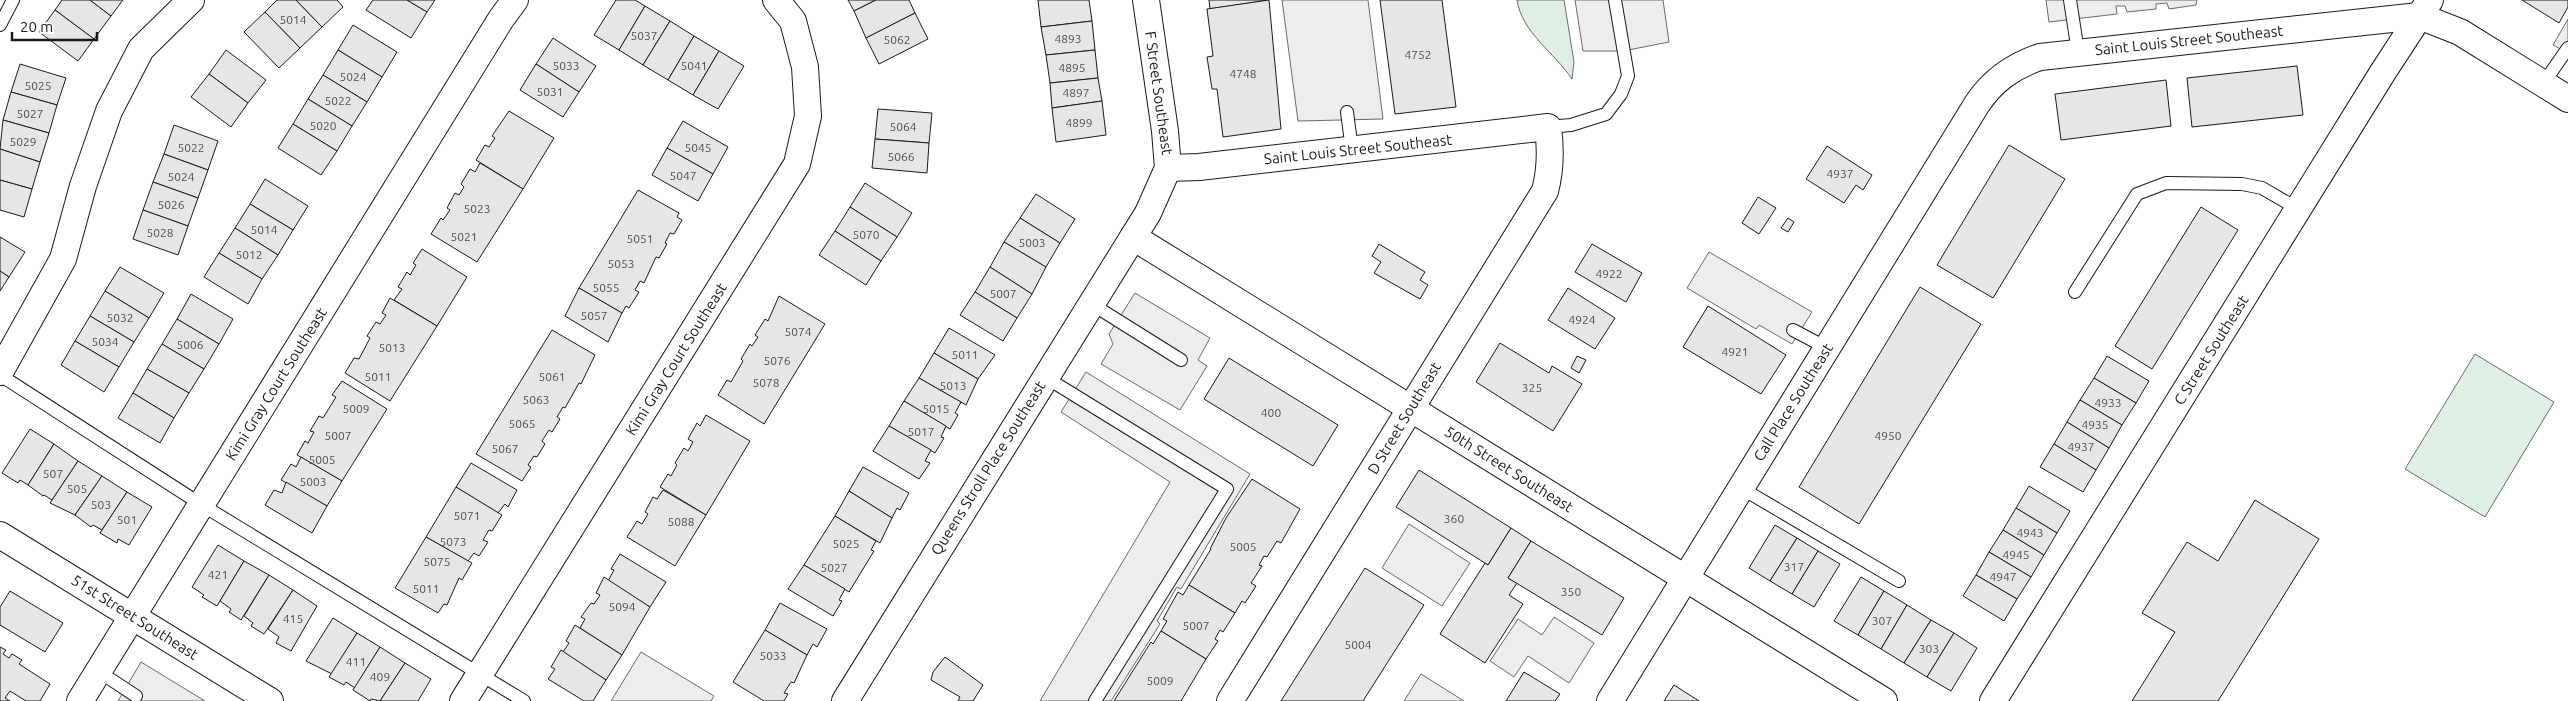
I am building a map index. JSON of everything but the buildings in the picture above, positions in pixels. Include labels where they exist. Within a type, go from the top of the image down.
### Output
[{"type":"street","points":[[0,373],[64,259],[83,186],[109,111],[141,49],[191,0]]},
{"type":"street","name":"Kimi Gray Court Southeast","points":[[132,616],[501,19],[515,0]]},
{"type":"street","name":"Kimi Gray Court Southeast","points":[[463,701],[797,164],[808,116],[805,67],[793,21],[776,0]]},
{"type":"street","name":"F Street Southeast","points":[[1133,237],[1148,213],[1168,168],[1165,131],[1146,0]]},
{"type":"street","points":[[2424,8],[2568,99]]},
{"type":"street","name":"Saint Louis Street Southeast","points":[[1977,104],[1993,83],[2014,67],[2040,56],[2424,8]]},
{"type":"street","name":"C Street Southeast","points":[[1992,701],[2424,8]]},
{"type":"street","name":"Call Place Southeast","points":[[1610,701],[1977,104]]},
{"type":"street","name":"Saint Louis Street Southeast","points":[[1168,168],[1199,167],[1548,127]]},
{"type":"street","name":"D Street Southeast","points":[[1230,701],[1545,191],[1551,170],[1548,127]]},
{"type":"street","name":"50th Street Southeast","points":[[1133,237],[1884,701]]},
{"type":"street","name":"Queens Stroll Place Southeast","points":[[845,701],[1090,303],[1133,237]]},
{"type":"street","name":"51st Street Southeast","points":[[0,534],[270,701]]},
{"type":"street","points":[[80,701],[132,616]]},
{"type":"lane","points":[[0,25],[13,0]]},
{"type":"lane","points":[[1548,127],[1571,125],[1606,114],[1620,94],[1628,76],[1615,0]]},
{"type":"lane","points":[[2070,0],[2078,52]]},
{"type":"lane","points":[[2543,84],[2568,48]]},
{"type":"lane","points":[[1347,112],[1352,150]]},
{"type":"lane","points":[[2075,292],[2137,194],[2152,187],[2166,183],[2242,184],[2262,188],[2298,209]]},
{"type":"lane","points":[[1090,303],[1181,360]]},
{"type":"lane","points":[[1793,330],[1826,348]]},
{"type":"lane","points":[[0,373],[202,505],[524,701]]},
{"type":"lane","points":[[1045,377],[1228,489],[1095,701]]},
{"type":"lane","points":[[1741,488],[1899,581]]},
{"type":"lane","points":[[98,671],[136,696]]},
{"type":"green space","points":[[1517,0],[1564,0],[1574,62],[1572,79],[1525,23]]},
{"type":"green space","points":[[2475,354],[2554,402],[2485,517],[2405,469]]},
{"type":"shaded area","points":[[1282,0],[1368,0],[1383,119],[1298,121]]},
{"type":"shaded area","points":[[1575,0],[1663,0],[1669,42],[1623,51],[1583,51]]},
{"type":"shaded area","points":[[2046,0],[2197,0],[2196,5],[2169,9],[2167,3],[2156,4],[2156,9],[2127,12],[2125,6],[2116,6],[2117,14],[2049,22]]},
{"type":"shaded area","points":[[2568,19],[2568,53],[2553,45]]},
{"type":"shaded area","points":[[1709,252],[1812,312],[1792,344],[1759,325],[1756,329],[1687,288]]},
{"type":"shaded area","points":[[1135,293],[1210,338],[1198,360],[1207,366],[1180,410],[1101,364],[1113,344],[1109,334]]},
{"type":"shaded area","points":[[1086,372],[1250,474],[1181,589],[1177,587],[1157,621],[1160,624],[1111,701],[1040,701],[1170,482],[1061,412]]},
{"type":"shaded area","points":[[1409,524],[1470,563],[1442,606],[1382,568]]},
{"type":"shaded area","points":[[1554,617],[1594,643],[1569,683],[1528,656],[1514,677],[1490,661],[1518,619],[1542,635]]},
{"type":"shaded area","points":[[641,652],[714,696],[711,701],[611,701]]},
{"type":"shaded area","points":[[141,662],[205,701],[118,701]]},
{"type":"shaded area","points":[[1421,674],[1464,701],[1404,701]]}]
